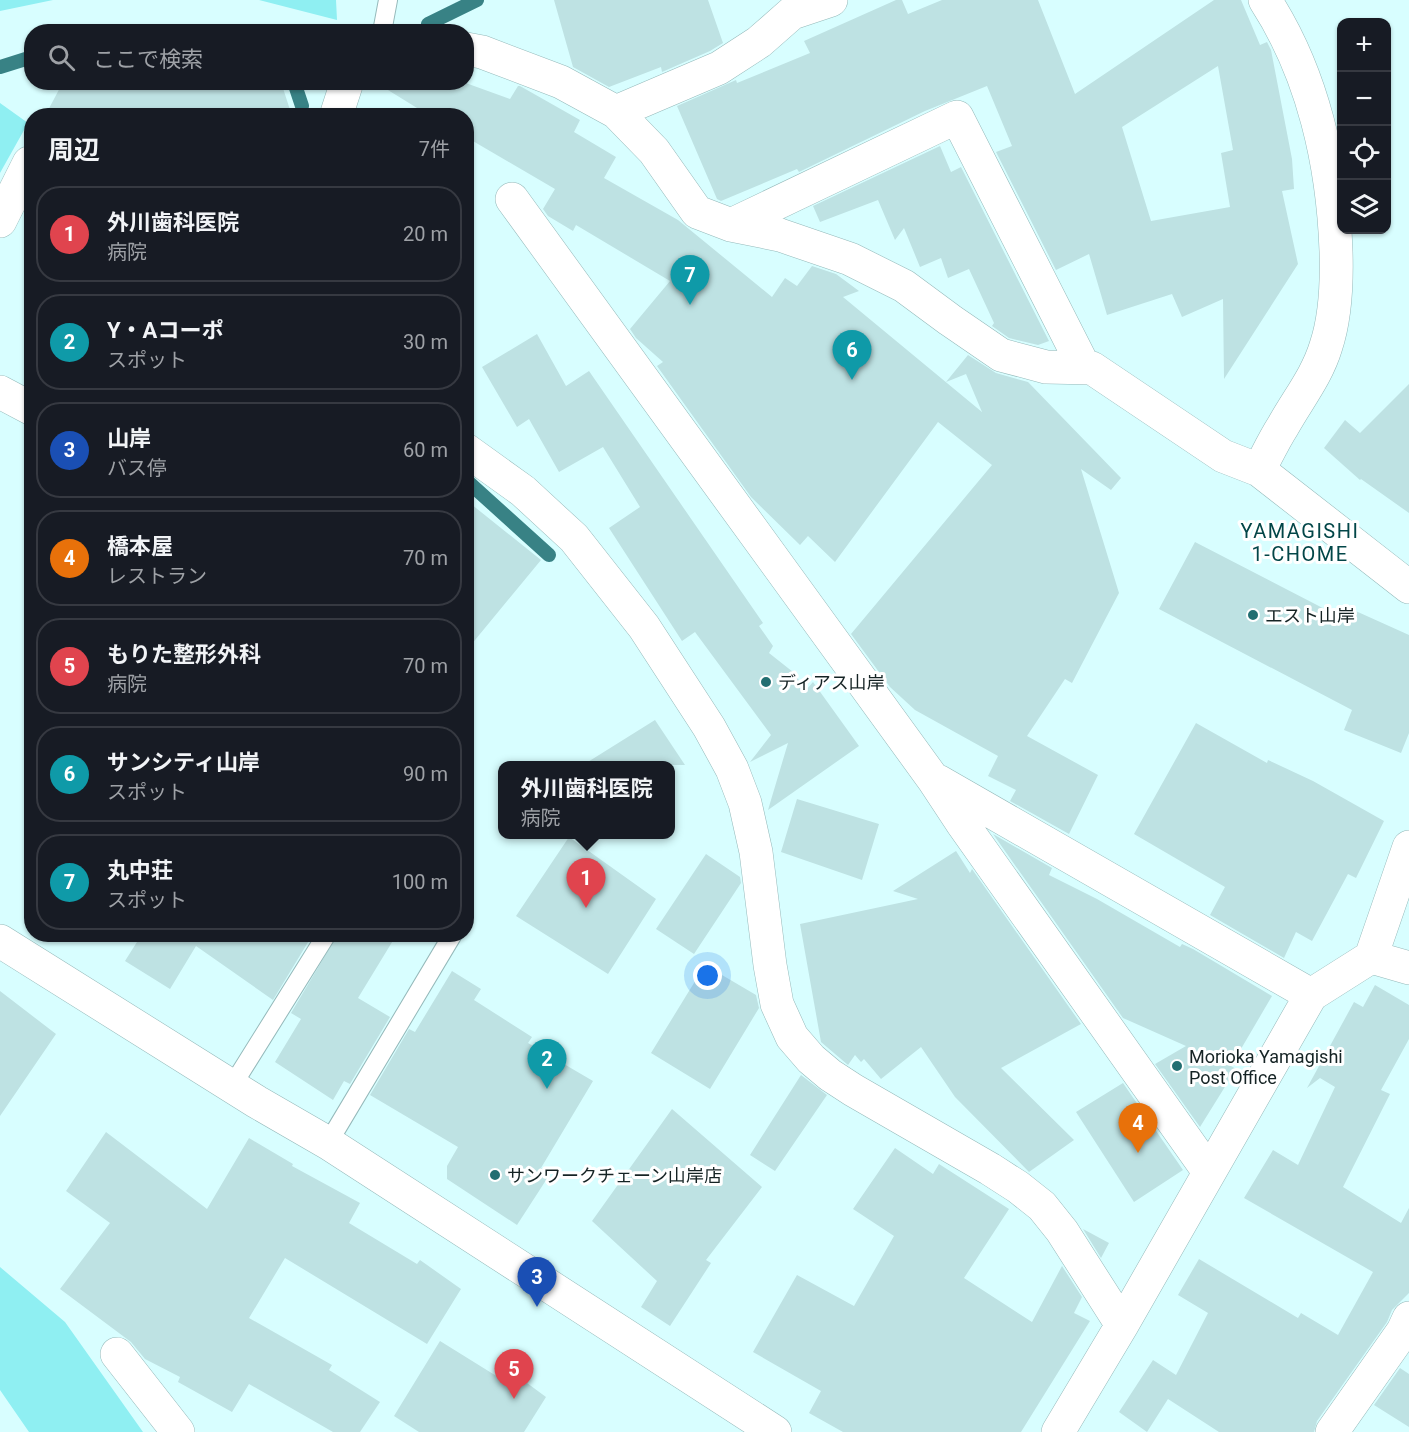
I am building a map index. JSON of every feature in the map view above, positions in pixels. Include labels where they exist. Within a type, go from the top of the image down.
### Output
[{"type":"street","points":[[616,112],[719,68],[759,42],[792,13],[831,0]]},
{"type":"street","points":[[1259,470],[1282,426],[1312,380],[1326,346],[1335,310],[1336,271],[1332,197],[1314,110],[1287,36],[1265,0]]},
{"type":"street","points":[[474,51],[500,58],[561,82],[616,112],[654,151],[697,212],[731,225],[780,235],[850,259],[904,286],[1001,355],[1046,368],[1092,368],[1223,456],[1259,470],[1409,587]]},
{"type":"street","points":[[339,108],[344,90]]},
{"type":"street","points":[[731,225],[957,117],[1084,368]]},
{"type":"street","points":[[0,221],[24,173]]},
{"type":"street","points":[[512,199],[933,779],[1209,1172]]},
{"type":"street","points":[[0,392],[24,405]]},
{"type":"street","points":[[474,456],[523,491],[574,538],[644,627],[732,769],[745,803],[756,852],[777,1004],[792,1036],[811,1059],[830,1075],[990,1169],[1042,1206],[1062,1230],[1122,1325]]},
{"type":"street","points":[[933,779],[1311,995]]},
{"type":"street","points":[[1058,1432],[1311,995],[1371,957],[1409,847]]},
{"type":"street","points":[[0,941],[257,1102],[328,1143],[776,1432]]},
{"type":"street","points":[[1371,957],[1409,968]]},
{"type":"street","points":[[1332,1432],[1403,1331],[1409,1318]]},
{"type":"street","points":[[117,1354],[178,1432]]},
{"type":"lane","points":[[384,24],[388,0]]},
{"type":"lane","points":[[232,1086],[322,942]]},
{"type":"lane","points":[[328,1143],[448,942]]},
{"type":"shaded area","points":[[0,0],[53,0],[0,11]]},
{"type":"shaded area","points":[[259,0],[336,0],[337,20]]},
{"type":"shaded area","points":[[0,103],[24,120],[24,130],[0,173]]},
{"type":"shaded area","points":[[0,1267],[65,1322],[143,1432],[29,1432],[0,1390]]},
{"type":"building","points":[[554,0],[708,0],[723,43],[662,72],[661,67],[609,87],[573,67]]},
{"type":"building","points":[[896,0],[902,0],[908,14],[942,0],[1038,0],[1075,94],[1214,0],[1241,0],[1260,45],[1267,42],[1271,50],[1292,159],[1294,189],[1282,191],[1298,264],[1224,379],[1223,299],[1182,317],[1172,294],[1107,315],[1089,254],[1056,270],[996,152],[1012,146],[987,86],[925,111],[799,172],[797,169],[721,201],[717,199],[677,106],[736,80],[737,83],[810,53],[804,41]],"holes":[[[1218,66],[1233,150],[1221,153],[1230,207],[1151,221],[1122,127]]]},
{"type":"building","points":[[474,86],[510,99],[520,86],[580,120],[574,132],[616,157],[604,178],[678,220],[772,297],[785,278],[797,286],[812,266],[836,274],[859,291],[843,297],[982,412],[966,374],[946,382],[968,355],[996,373],[1028,382],[1121,478],[1111,490],[1081,469],[1119,593],[1072,683],[1065,679],[1027,736],[1098,775],[1069,834],[1010,801],[1016,790],[988,776],[998,756],[915,710],[890,687],[851,634],[992,465],[938,422],[835,562],[808,536],[800,545],[751,497],[657,366],[663,362],[636,338],[630,329],[670,281],[576,225],[573,231],[548,216],[543,209],[555,189],[474,142],[474,108],[417,108],[388,90],[474,90]]},
{"type":"building","points":[[59,90],[284,90],[289,108],[49,108]]},
{"type":"building","points":[[940,146],[951,172],[961,167],[1049,341],[1038,345],[1009,338],[992,326],[994,323],[969,269],[948,278],[941,258],[920,267],[904,228],[895,240],[878,200],[820,222],[813,206]]},
{"type":"building","points":[[537,334],[566,386],[589,371],[763,623],[759,626],[773,646],[769,653],[793,672],[806,690],[813,682],[859,746],[768,810],[788,743],[750,762],[771,735],[695,632],[682,641],[609,528],[640,507],[603,447],[559,472],[529,419],[517,427],[482,367]]},
{"type":"building","points":[[1409,384],[1409,513],[1360,480],[1324,448],[1345,420],[1360,433]]},
{"type":"building","points":[[474,506],[541,560],[474,641]]},
{"type":"building","name":"エスト山岸","points":[[1195,542],[1344,619],[1349,608],[1409,635],[1409,733],[1401,753],[1344,730],[1352,710],[1159,609]]},
{"type":"building","points":[[655,720],[685,765],[675,765],[675,761],[589,761]]},
{"type":"building","points":[[1196,723],[1267,763],[1268,760],[1313,781],[1384,821],[1356,878],[1348,874],[1312,941],[1296,932],[1284,958],[1210,915],[1225,887],[1134,834]]},
{"type":"building","points":[[797,799],[879,824],[862,880],[781,852]]},
{"type":"building","points":[[993,834],[1052,868],[1049,875],[1097,899],[1180,947],[1182,944],[1193,949],[1272,996],[1231,1066],[1236,1069],[1200,1127],[1155,1064],[1186,1046],[1123,1018]]},
{"type":"building","points":[[568,839],[572,839],[656,899],[608,974],[516,916]]},
{"type":"building","points":[[956,851],[970,873],[972,869],[1081,1024],[1001,1068],[1074,1140],[1029,1172],[955,1097],[921,1047],[881,1079],[864,1059],[861,1062],[855,1055],[848,1065],[821,1042],[800,924],[918,899],[893,891]]},
{"type":"building","points":[[706,854],[740,877],[741,883],[694,954],[656,929]]},
{"type":"building","points":[[137,942],[308,942],[273,1000],[196,946],[170,989],[125,961]]},
{"type":"building","points":[[333,942],[392,942],[358,998],[390,1017],[350,1084],[344,1081],[333,1100],[275,1062],[301,1019],[291,1013]]},
{"type":"building","points":[[705,965],[756,995],[759,1008],[710,1089],[651,1053]]},
{"type":"building","points":[[452,971],[481,989],[474,1000],[532,1037],[528,1043],[593,1081],[541,1168],[550,1174],[517,1225],[447,1179],[447,1166],[458,1147],[370,1095],[409,1029],[415,1032]]},
{"type":"building","points":[[1375,985],[1409,1005],[1409,1039],[1381,1090],[1390,1094],[1343,1187],[1401,1223],[1409,1208],[1409,1293],[1392,1310],[1387,1322],[1317,1421],[1314,1432],[1219,1432],[1168,1399],[1147,1432],[1119,1412],[1153,1360],[1176,1375],[1208,1313],[1178,1295],[1199,1259],[1298,1318],[1301,1313],[1338,1335],[1373,1272],[1244,1198],[1273,1150],[1298,1165],[1335,1087],[1320,1078],[1307,1088],[1354,1002],[1363,1007]]},
{"type":"building","points":[[0,991],[56,1034],[0,1116]]},
{"type":"building","points":[[801,1075],[827,1095],[775,1171],[750,1155]]},
{"type":"building","points":[[1123,1083],[1183,1170],[1134,1202],[1076,1112]]},
{"type":"building","points":[[672,1109],[762,1187],[706,1260],[711,1263],[670,1326],[641,1307],[657,1281],[592,1221]]},
{"type":"building","points":[[106,1132],[207,1209],[249,1138],[293,1164],[292,1166],[360,1203],[349,1223],[417,1264],[420,1260],[461,1289],[427,1344],[285,1258],[249,1318],[332,1365],[329,1370],[380,1402],[360,1432],[333,1432],[249,1384],[232,1412],[178,1382],[180,1377],[145,1359],[131,1342],[60,1289],[110,1223],[66,1191]]},
{"type":"building","points":[[895,1148],[933,1174],[939,1164],[1009,1209],[964,1278],[1032,1322],[1062,1266],[1082,1297],[1074,1313],[1090,1321],[1021,1432],[843,1432],[809,1413],[821,1391],[753,1352],[797,1275],[854,1306],[894,1236],[853,1209]]},
{"type":"building","points":[[1083,1229],[1109,1243],[1101,1258]]},
{"type":"building","points":[[440,1341],[498,1377],[504,1366],[546,1397],[524,1432],[419,1432],[394,1416]]},
{"type":"building","points":[[1400,1368],[1409,1374],[1409,1427],[1374,1405]]},
{"type":"waterway","points":[[428,24],[477,0]]},
{"type":"waterway","points":[[0,67],[24,60]]},
{"type":"waterway","points":[[297,90],[302,106]]},
{"type":"waterway","points":[[474,487],[549,555]]},
{"type":"place","name":"丸中荘","points":[[690,305]]},
{"type":"place","name":"サンシティ山岸","points":[[852,380]]},
{"type":"place","name":"エスト山岸","points":[[1253,615]]},
{"type":"place","name":"ディアス山岸","points":[[766,682]]},
{"type":"place","name":"外川歯科医院","points":[[586,908]]},
{"type":"place","name":"Morioka Yamagishi Post Office","points":[[1177,1066]]},
{"type":"place","name":"Y・Aコーポ","points":[[547,1089]]},
{"type":"place","name":"橋本屋","points":[[1138,1153]]},
{"type":"place","name":"サンワークチェーン山岸店","points":[[495,1175]]},
{"type":"place","name":"山岸","points":[[537,1307]]},
{"type":"place","name":"もりた整形外科","points":[[514,1399]]},
{"type":"district","name":"YAMAGISHI 1-CHOME","points":[[1300,542]]}]
